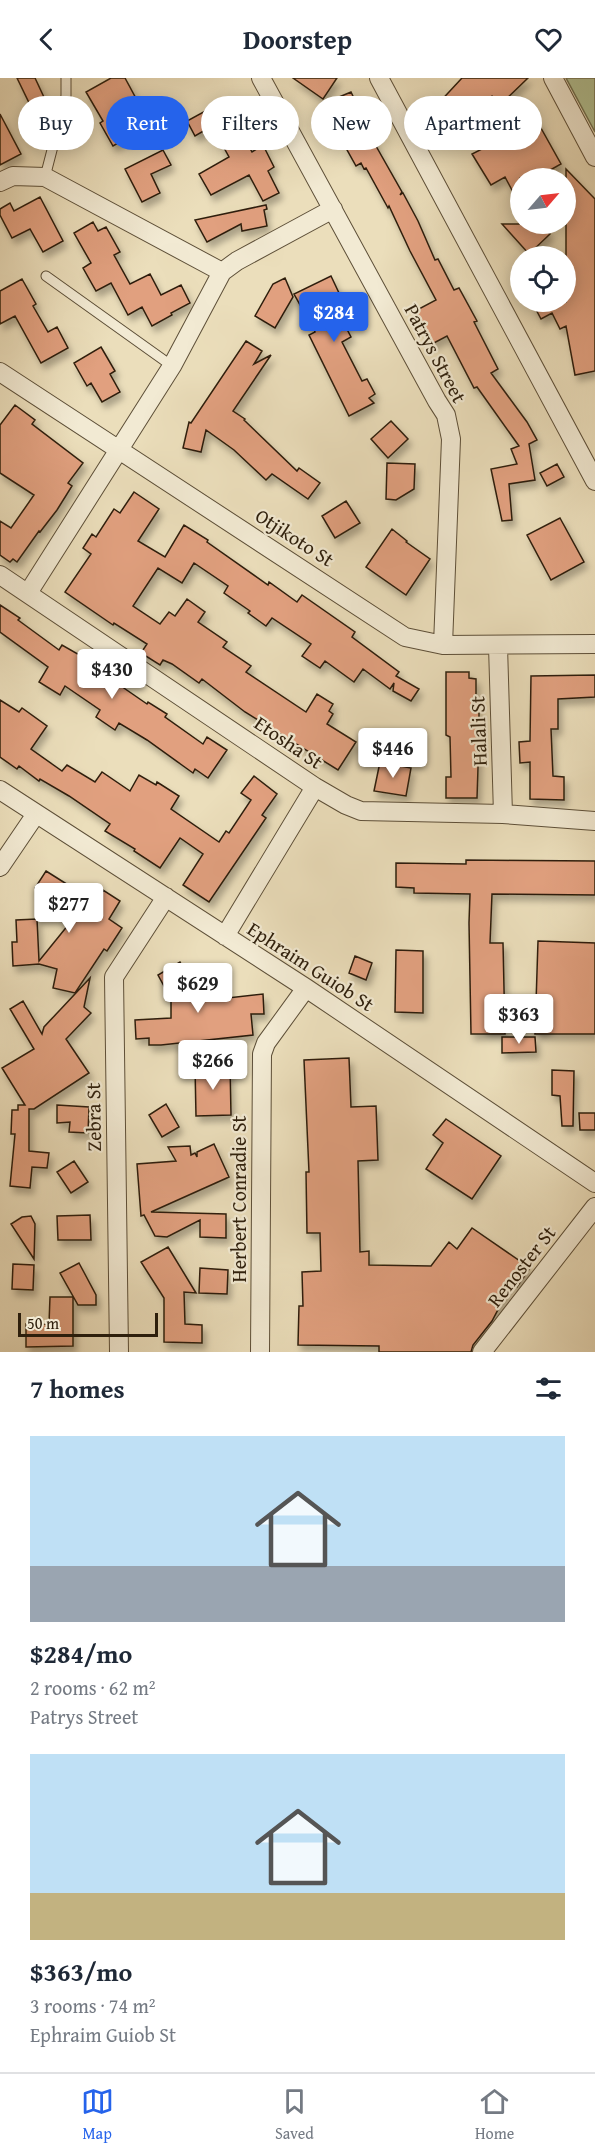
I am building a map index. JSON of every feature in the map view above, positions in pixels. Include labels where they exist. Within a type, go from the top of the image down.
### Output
[{"type":"street","name":"Patrys Street","points":[[261,78],[436,401],[446,415],[451,439],[443,645]]},
{"type":"street","points":[[379,78],[595,481]]},
{"type":"street","points":[[553,78],[595,157]]},
{"type":"street","points":[[0,182],[13,176],[45,177],[222,272]]},
{"type":"street","points":[[28,593],[121,450],[172,366],[222,272],[237,261],[333,209]]},
{"type":"street","name":"Otjikoto St","points":[[0,372],[405,637],[443,645],[595,644]]},
{"type":"street","name":"Etosha St","points":[[0,575],[346,806],[361,811],[503,814],[595,821]]},
{"type":"street","name":"Halali St","points":[[498,646],[503,814]]},
{"type":"street","points":[[225,936],[315,787]]},
{"type":"street","name":"Ephraim Guiob St","points":[[0,790],[306,988],[595,1182]]},
{"type":"street","points":[[0,867],[36,814]]},
{"type":"street","name":"Zebra St","points":[[119,1352],[114,977],[166,897]]},
{"type":"street","name":"Herbert Conradie St","points":[[260,1352],[262,1054],[266,1043],[306,988]]},
{"type":"street","name":"Renoster St","points":[[482,1352],[595,1207]]},
{"type":"lane","points":[[45,177],[66,96],[66,78]]},
{"type":"lane","points":[[46,276],[172,366]]},
{"type":"green space","points":[[566,78],[595,78],[595,132]]},
{"type":"building","points":[[17,78],[35,78],[43,96],[26,96]]},
{"type":"building","points":[[111,78],[125,78],[135,96],[106,96],[106,134],[100,123],[103,121],[94,106],[94,96],[88,96],[86,92]]},
{"type":"building","points":[[293,78],[337,78],[325,96],[319,96]]},
{"type":"building","points":[[462,78],[528,78],[509,96],[445,96]]},
{"type":"building","points":[[351,92],[353,96],[342,96]]},
{"type":"building","points":[[201,113],[201,132],[195,136],[189,120]]},
{"type":"building","points":[[0,114],[21,154],[0,165]]},
{"type":"building","points":[[542,130],[561,164],[554,168],[510,168],[510,186],[505,177],[491,185],[472,154],[480,150],[542,150]]},
{"type":"building","points":[[163,150],[171,165],[151,174],[160,193],[142,202],[125,169]]},
{"type":"building","points":[[225,150],[251,150],[252,152],[266,150],[274,167],[268,171],[279,193],[263,201],[249,175],[211,195],[199,174],[229,157]]},
{"type":"building","points":[[347,150],[378,150],[402,192],[400,195],[403,193],[418,221],[435,260],[438,259],[454,290],[459,288],[477,321],[474,322],[498,369],[491,373],[527,422],[537,440],[529,444],[535,480],[509,484],[512,520],[502,521],[491,469],[517,464],[511,449],[519,446],[477,387],[474,388],[447,336],[432,344],[415,311],[436,300],[389,206],[388,208],[366,168],[364,169],[361,163],[356,166]]},
{"type":"building","points":[[576,179],[595,199],[595,371],[575,375],[566,326],[560,329],[552,313],[541,319],[537,312],[576,312],[576,246],[566,246],[566,234],[576,234]]},
{"type":"building","points":[[40,197],[63,241],[43,252],[30,229],[12,238],[0,215],[0,209],[10,203],[14,211]]},
{"type":"building","points":[[266,205],[267,209],[264,210],[267,226],[242,231],[241,224],[207,242],[195,220]]},
{"type":"building","points":[[93,222],[98,231],[106,227],[120,252],[114,255],[130,284],[150,274],[161,295],[181,285],[190,303],[152,326],[142,307],[128,315],[111,283],[96,291],[83,268],[91,263],[74,233]]},
{"type":"building","points":[[502,224],[510,224],[510,233]]},
{"type":"building","points":[[511,234],[550,234],[537,246],[522,246]]},
{"type":"building","points":[[331,276],[347,310],[339,314],[351,337],[342,342],[362,381],[367,379],[375,394],[369,398],[374,403],[349,416],[309,335],[315,332],[294,294]]},
{"type":"building","points":[[285,278],[293,297],[275,328],[255,316],[273,284]]},
{"type":"building","points":[[22,279],[36,304],[33,306],[48,332],[57,327],[68,348],[41,363],[15,316],[0,324],[0,291]]},
{"type":"building","points":[[246,341],[262,351],[254,364],[271,355],[233,411],[245,419],[297,471],[299,468],[320,483],[308,499],[272,474],[266,480],[234,450],[206,430],[201,452],[183,448],[189,422],[191,423]]},
{"type":"building","points":[[101,347],[115,371],[110,374],[120,392],[102,402],[91,383],[87,386],[74,363]]},
{"type":"building","points":[[15,405],[35,420],[32,424],[83,463],[68,483],[72,486],[57,510],[17,562],[13,559],[10,562],[0,555],[0,521],[11,528],[34,495],[0,473],[0,425]]},
{"type":"building","points":[[391,421],[408,439],[388,458],[371,439]]},
{"type":"building","points":[[387,463],[415,464],[414,489],[396,500],[386,499]]},
{"type":"building","points":[[557,464],[564,477],[547,486],[540,473]]},
{"type":"building","points":[[134,492],[159,509],[138,541],[165,557],[184,525],[268,585],[269,582],[297,602],[302,595],[355,632],[352,637],[399,672],[396,676],[419,689],[411,701],[393,691],[394,683],[390,689],[363,669],[354,682],[325,661],[320,668],[302,656],[311,644],[272,618],[266,626],[248,613],[250,611],[224,593],[228,586],[194,563],[182,583],[158,568],[133,606],[160,624],[169,612],[175,616],[187,599],[205,612],[198,622],[227,642],[223,647],[251,666],[246,672],[306,712],[317,694],[333,704],[329,711],[333,714],[327,724],[356,742],[338,770],[245,712],[202,679],[199,683],[172,664],[163,660],[160,665],[141,653],[147,644],[114,623],[113,625],[65,592],[91,554],[83,548],[92,534],[96,537],[114,509],[120,513]]},
{"type":"building","points":[[346,501],[360,523],[335,538],[322,516]]},
{"type":"building","points":[[560,518],[584,562],[551,580],[527,535]]},
{"type":"building","points":[[392,529],[430,559],[406,595],[366,567]]},
{"type":"building","points":[[0,605],[59,650],[62,645],[83,657],[80,662],[116,687],[118,684],[147,704],[148,702],[167,714],[165,717],[203,744],[207,737],[227,750],[208,778],[195,769],[193,773],[119,723],[115,730],[96,717],[100,710],[65,686],[60,695],[39,682],[48,667],[0,632]]},
{"type":"building","points":[[446,672],[469,672],[469,678],[476,679],[476,710],[479,710],[477,798],[446,798],[446,777],[451,777],[450,737],[446,735]]},
{"type":"building","points":[[595,675],[595,697],[558,699],[558,729],[551,729],[553,776],[564,777],[564,800],[530,799],[530,762],[520,763],[519,742],[530,741],[531,676]]},
{"type":"building","points":[[0,700],[19,712],[22,708],[47,726],[31,749],[62,771],[67,765],[95,782],[102,772],[130,791],[139,775],[156,785],[157,782],[179,796],[171,809],[219,842],[226,831],[229,833],[251,800],[241,793],[254,776],[277,794],[262,815],[266,818],[209,902],[183,885],[203,854],[180,838],[160,868],[134,851],[135,849],[105,831],[110,824],[69,796],[40,779],[39,781],[19,766],[17,769],[0,757]]},
{"type":"building","points":[[380,762],[411,768],[406,796],[374,791]]},
{"type":"building","points":[[466,860],[595,861],[595,895],[492,894],[490,943],[503,943],[505,1034],[471,1034],[470,894],[414,893],[414,888],[396,887],[396,863],[466,864]]},
{"type":"building","points":[[46,871],[95,902],[103,890],[120,901],[109,919],[122,928],[107,951],[104,949],[75,993],[53,988],[57,969],[39,964],[13,966],[12,942],[17,942],[16,920],[37,919],[39,961],[73,919],[74,915],[35,888]]},
{"type":"building","points":[[538,941],[595,943],[595,1034],[535,1034]]},
{"type":"building","points":[[396,950],[423,951],[423,1013],[395,1012]]},
{"type":"building","points":[[355,956],[372,963],[366,980],[349,973]]},
{"type":"building","points":[[180,962],[201,1001],[263,994],[264,1014],[251,1014],[253,1035],[161,1045],[149,1045],[149,1038],[136,1039],[135,1020],[171,1018],[171,999],[158,975]]},
{"type":"building","points":[[90,978],[84,1007],[91,1013],[66,1039],[89,1073],[34,1109],[29,1109],[29,1151],[49,1153],[47,1168],[32,1167],[30,1188],[10,1186],[15,1134],[11,1134],[12,1110],[18,1110],[18,1105],[25,1105],[2,1068],[34,1049],[10,1009],[23,1001],[42,1034],[44,1027]]},
{"type":"building","points":[[502,1037],[535,1037],[536,1052],[502,1053]]},
{"type":"building","points":[[349,1058],[351,1107],[376,1106],[378,1160],[358,1161],[360,1252],[369,1251],[369,1265],[431,1266],[449,1242],[457,1249],[472,1228],[530,1268],[517,1287],[512,1283],[492,1321],[473,1345],[471,1352],[379,1352],[379,1346],[298,1345],[299,1306],[303,1306],[302,1272],[321,1271],[320,1233],[307,1233],[306,1172],[309,1172],[304,1060]]},
{"type":"building","points":[[230,1065],[231,1115],[196,1116],[195,1066]]},
{"type":"building","points":[[552,1070],[574,1071],[573,1126],[562,1126],[560,1096],[552,1095]]},
{"type":"building","points":[[166,1104],[179,1127],[162,1137],[149,1115]]},
{"type":"building","points":[[57,1105],[89,1107],[88,1133],[69,1132],[70,1122],[57,1123]]},
{"type":"building","points":[[579,1113],[595,1113],[595,1130],[580,1130]]},
{"type":"building","points":[[446,1119],[501,1156],[472,1199],[426,1169],[443,1143],[433,1135]]},
{"type":"building","points":[[214,1144],[229,1177],[151,1212],[226,1214],[226,1238],[200,1237],[200,1220],[167,1237],[155,1236],[144,1215],[141,1216],[137,1164],[176,1161],[168,1147],[190,1146],[191,1155],[195,1153],[197,1157],[197,1152]]},
{"type":"building","points":[[74,1161],[88,1182],[71,1193],[57,1172]]},
{"type":"building","points":[[90,1215],[91,1240],[58,1240],[57,1216]]},
{"type":"building","points":[[31,1216],[35,1224],[34,1259],[11,1224],[22,1217]]},
{"type":"building","points":[[168,1247],[196,1293],[184,1292],[185,1324],[202,1325],[202,1343],[164,1342],[164,1298],[141,1262]]},
{"type":"building","points":[[79,1263],[96,1295],[96,1305],[78,1305],[60,1273]]},
{"type":"building","points":[[13,1264],[34,1265],[33,1290],[12,1289]]},
{"type":"building","points":[[200,1268],[228,1270],[227,1294],[199,1293]]},
{"type":"building","points":[[50,1297],[73,1297],[73,1346],[26,1347],[26,1324],[49,1324]]}]
